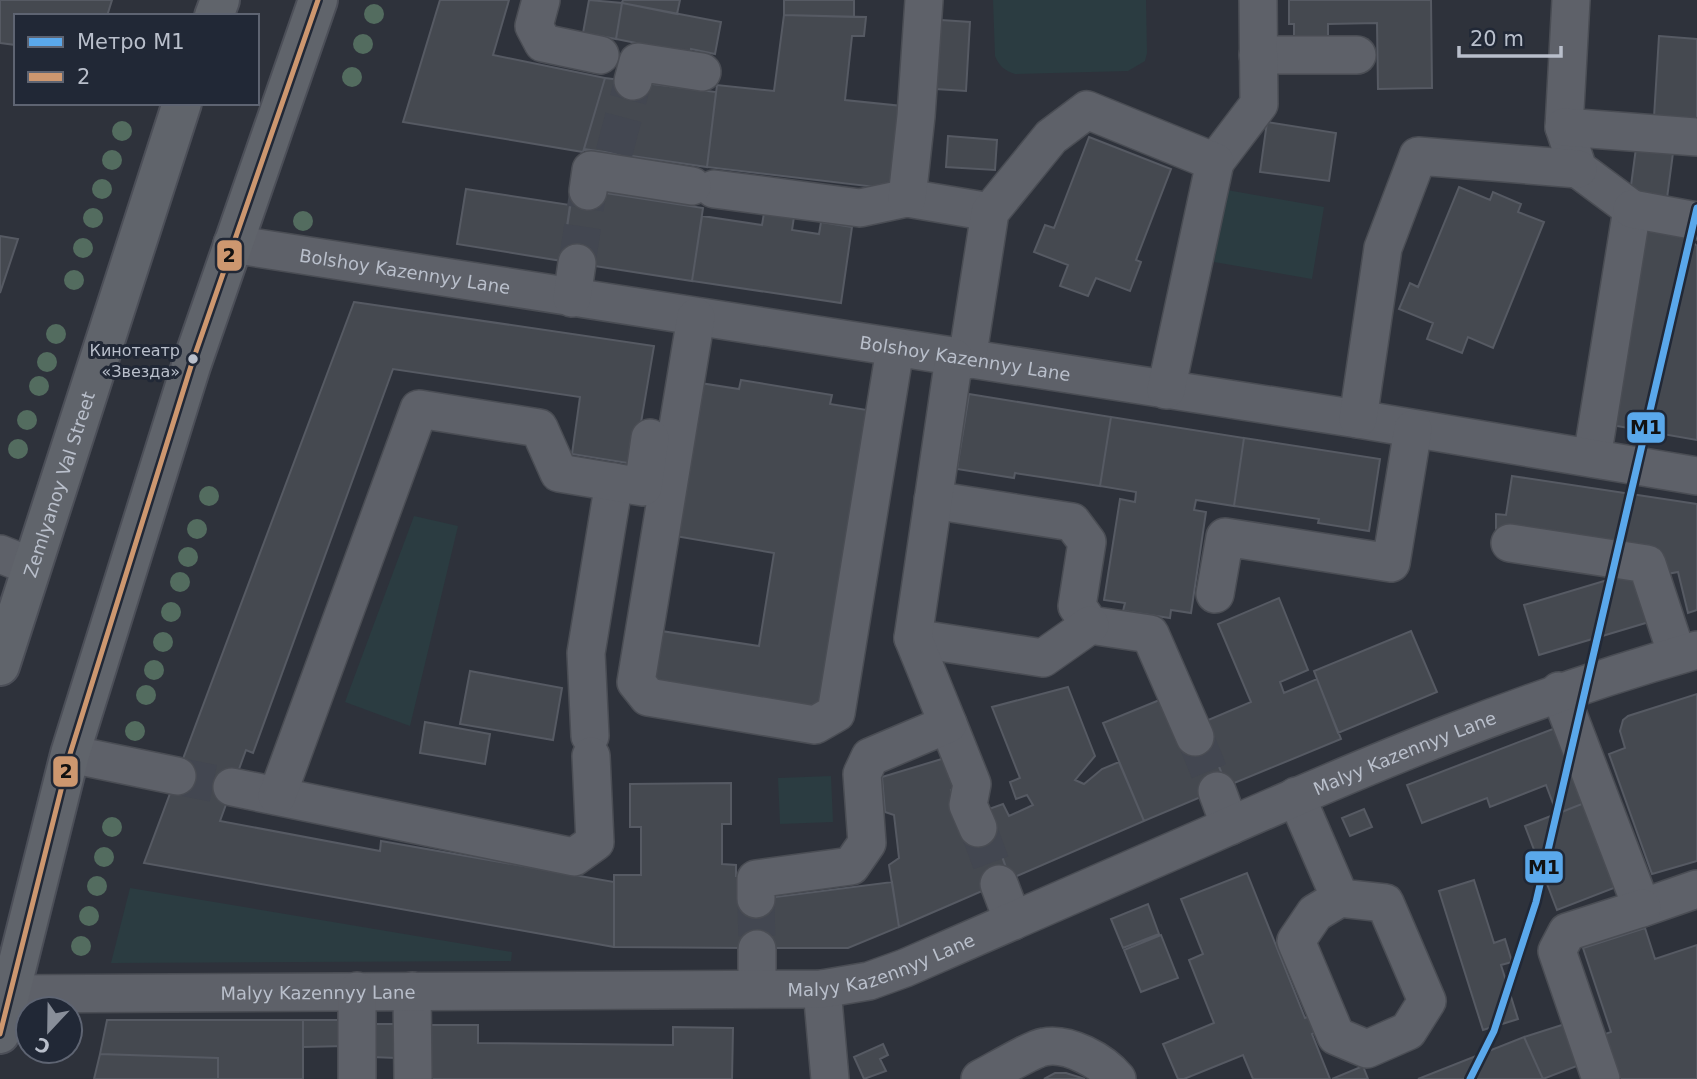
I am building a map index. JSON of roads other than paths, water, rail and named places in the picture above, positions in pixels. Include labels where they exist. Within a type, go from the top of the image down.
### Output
[{"type":"main road","points":[[0,1034],[69,754],[191,366],[318,0]]},
{"type":"main road","name":"Zemlyanoy Val Street","points":[[0,666],[15,560],[181,105]]},
{"type":"street","points":[[541,0],[534,26],[543,43],[600,55]]},
{"type":"street","points":[[907,198],[924,0]]},
{"type":"street","points":[[1166,390],[1214,162],[1259,104],[1258,0]]},
{"type":"street","points":[[1571,0],[1564,127],[1578,169]]},
{"type":"street","points":[[1258,55],[1357,55]]},
{"type":"street","points":[[633,81],[638,62],[702,72]]},
{"type":"street","points":[[978,828],[968,805],[972,784],[913,638],[933,500],[990,212],[1051,137],[1087,110],[1214,162]]},
{"type":"street","points":[[1564,127],[1697,137]]},
{"type":"street","points":[[1359,419],[1383,248],[1418,156],[1578,169],[1632,209],[1697,221]]},
{"type":"street","points":[[603,172],[860,208],[907,198],[990,212]]},
{"type":"street","points":[[1592,458],[1632,209]]},
{"type":"street","name":"Bolshoy Kazennyy Lane","points":[[232,244],[574,280],[683,315],[1359,419],[1697,476]]},
{"type":"street","points":[[683,315],[636,682],[648,697],[815,725],[836,713],[895,349]]},
{"type":"street","points":[[276,796],[419,409],[539,428],[559,473],[643,487],[683,315]]},
{"type":"street","points":[[1215,594],[1225,537],[1391,563],[1413,429]]},
{"type":"street","points":[[232,787],[574,857],[595,842],[586,653],[614,482]]},
{"type":"street","points":[[933,500],[1072,522],[1087,542],[1077,606],[1090,625]]},
{"type":"street","points":[[1510,543],[1647,564],[1687,652]]},
{"type":"street","points":[[913,638],[1043,658],[1090,625],[1150,634],[1195,737]]},
{"type":"street","name":"Malyy Kazennyy Lane","points":[[9,993],[822,989],[869,981],[905,968],[1296,796],[1458,729],[1559,691],[1687,652]]},
{"type":"street","points":[[1559,691],[1642,908]]},
{"type":"street","points":[[756,899],[756,879],[850,866],[867,843],[862,774],[870,757],[948,724]]},
{"type":"street","points":[[69,754],[177,776]]},
{"type":"street","points":[[1217,791],[1230,826]]},
{"type":"street","points":[[1296,796],[1340,898]]},
{"type":"street","points":[[999,884],[1013,921]]},
{"type":"street","points":[[1601,1079],[1557,951],[1567,932],[1642,908],[1695,897]]},
{"type":"street","points":[[757,949],[757,989]]},
{"type":"street","points":[[822,989],[830,1079]]},
{"type":"street","points":[[412,990],[413,1079]]},
{"type":"street","points":[[357,1079],[358,991]]},
{"type":"street","points":[[981,1079],[1044,1047],[1063,1048],[1086,1055],[1111,1071],[1117,1079]]},
{"type":"tunnel","points":[[614,153],[633,81]]},
{"type":"tunnel","points":[[577,263],[588,191]]},
{"type":"tunnel","points":[[1195,737],[1217,791]]},
{"type":"tunnel","points":[[177,776],[232,787]]},
{"type":"tunnel","points":[[978,828],[999,884]]},
{"type":"tunnel","points":[[756,899],[757,949]]},
{"type":"metro line","name":"M1","points":[[1470,1079],[1494,1031],[1536,902],[1697,208]]},
{"type":"place","name":"Кинотеатр «Звезда»","points":[[193,359]]}]
